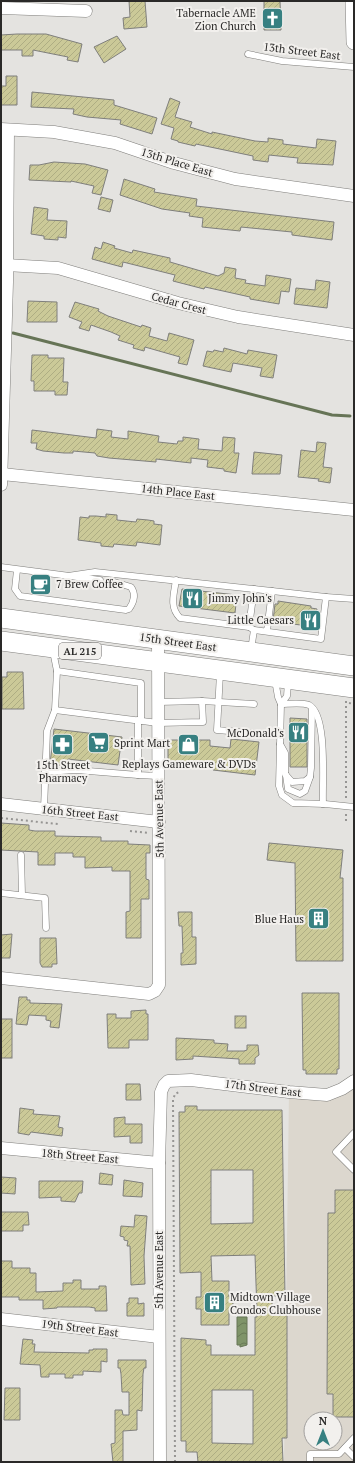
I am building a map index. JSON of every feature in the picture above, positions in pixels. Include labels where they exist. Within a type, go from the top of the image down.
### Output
[{"type":"main road","name":"15th Street East","points":[[1,618],[354,666]]},
{"type":"main road","name":"15th Street East","points":[[1,641],[349,687]]},
{"type":"street","points":[[352,1],[354,42]]},
{"type":"street","points":[[1,8],[86,11]]},
{"type":"street","points":[[1,477],[6,265],[4,130]]},
{"type":"street","name":"13th Place East","points":[[4,130],[54,132],[115,143],[174,163],[235,179],[354,196]]},
{"type":"street","name":"Cedar Crest","points":[[6,265],[58,268],[178,303],[238,317],[354,334]]},
{"type":"street","name":"14th Place East","points":[[1,477],[354,510]]},
{"type":"street","name":"5th Avenue East","points":[[1,978],[149,994],[155,991],[159,985],[161,975],[160,828],[158,776],[158,639]]},
{"type":"street","name":"16th Street East","points":[[1,804],[44,809],[160,828]]},
{"type":"street","name":"17th Street East","points":[[168,1081],[191,1080],[327,1095],[342,1089],[354,1081]]},
{"type":"street","name":"5th Avenue East","points":[[160,1462],[159,1163],[161,1092],[164,1085],[168,1081]]},
{"type":"street","name":"18th Street East","points":[[1,1148],[159,1163]]},
{"type":"street","name":"19th Street East","points":[[1,1319],[159,1337]]},
{"type":"lane","name":"13th Street East","points":[[248,54],[282,61],[354,67]]},
{"type":"lane","points":[[1,567],[100,580]]},
{"type":"lane","points":[[17,570],[15,589],[20,596],[118,610],[129,609],[134,599],[134,592],[131,587],[111,581]]},
{"type":"lane","points":[[68,576],[95,572],[354,600]]},
{"type":"lane","points":[[176,580],[172,606],[174,612],[180,618],[321,639],[326,597]]},
{"type":"lane","points":[[250,652],[254,589]]},
{"type":"lane","points":[[267,631],[272,591]]},
{"type":"lane","points":[[44,809],[47,731],[55,710],[57,671],[52,648]]},
{"type":"lane","points":[[220,669],[217,730],[253,733]]},
{"type":"lane","points":[[57,671],[74,676],[100,680],[128,684],[141,683],[138,775]]},
{"type":"lane","points":[[282,678],[278,697],[281,704],[279,786],[282,795],[293,803],[354,807]]},
{"type":"lane","points":[[281,704],[287,696],[282,678]]},
{"type":"lane","points":[[55,710],[158,723],[203,722],[202,701]]},
{"type":"lane","points":[[158,702],[202,701],[254,704]]},
{"type":"lane","points":[[281,704],[308,705],[320,719],[323,738],[323,804]]},
{"type":"lane","points":[[74,705],[74,712]]},
{"type":"lane","points":[[88,707],[88,714]]},
{"type":"lane","points":[[100,708],[100,716]]},
{"type":"lane","points":[[279,743],[284,753],[285,774],[288,789],[300,794],[305,791],[310,777],[312,709]]},
{"type":"lane","points":[[113,710],[113,717]]},
{"type":"lane","points":[[128,712],[128,719]]},
{"type":"lane","points":[[45,772],[76,770],[158,776]]},
{"type":"lane","points":[[285,774],[292,782],[305,781],[310,777]]},
{"type":"lane","points":[[21,855],[22,895]]},
{"type":"lane","points":[[1,893],[46,898],[46,928]]},
{"type":"lane","points":[[354,1134],[336,1152],[354,1170]]},
{"type":"lane","points":[[310,1462],[310,1454],[339,1454],[354,1438]]},
{"type":"lane","points":[[345,1448],[354,1456]]},
{"type":"path","points":[[346,822],[349,687]]},
{"type":"path","points":[[1,818],[58,824]]},
{"type":"path","points":[[130,831],[160,828]]},
{"type":"path","points":[[175,1462],[173,1100],[175,1094],[182,1091]]},
{"type":"shaded area","points":[[354,1081],[354,1462],[284,1462],[289,1092],[327,1095]]},
{"type":"water","points":[[237,1317],[247,1317],[247,1345],[240,1347],[240,1345],[237,1345]]},
{"type":"building","points":[[129,1],[145,1],[147,27],[124,29],[123,18],[130,17]]},
{"type":"building","name":"Tabernacle AME Zion Church","points":[[264,1],[280,1],[281,30],[264,30]]},
{"type":"building","points":[[46,34],[82,44],[78,62],[67,60],[68,57],[33,50],[33,56],[22,56],[22,50],[1,50],[1,35]]},
{"type":"building","points":[[117,36],[126,49],[104,63],[94,47]]},
{"type":"building","points":[[6,76],[17,76],[17,105],[1,105],[1,86],[6,86]]},
{"type":"building","points":[[32,92],[114,100],[114,105],[157,118],[152,134],[120,124],[121,120],[87,117],[73,114],[74,109],[31,107]]},
{"type":"building","points":[[170,98],[180,102],[175,117],[192,122],[190,127],[212,134],[212,132],[255,141],[268,142],[268,138],[283,140],[283,144],[316,148],[317,139],[336,141],[333,165],[297,163],[298,158],[269,155],[268,162],[253,160],[253,156],[196,144],[195,146],[178,142],[171,139],[174,128],[161,124]]},
{"type":"building","points":[[54,162],[85,164],[108,170],[101,195],[92,193],[94,186],[71,181],[29,180],[30,165]]},
{"type":"building","points":[[124,179],[155,189],[154,192],[197,199],[196,206],[334,222],[332,240],[292,235],[292,232],[241,227],[240,231],[202,227],[203,218],[189,216],[190,213],[162,209],[120,195]]},
{"type":"building","points":[[101,197],[113,200],[110,212],[98,209]]},
{"type":"building","points":[[34,207],[48,209],[47,220],[67,221],[66,238],[58,237],[58,240],[44,239],[44,236],[31,234]]},
{"type":"building","points":[[103,242],[115,246],[114,248],[132,253],[133,250],[170,258],[170,262],[218,276],[224,273],[225,267],[236,269],[235,278],[246,280],[245,283],[265,286],[266,275],[291,279],[289,292],[281,291],[279,304],[250,299],[250,297],[205,287],[204,289],[173,281],[175,275],[123,262],[122,267],[92,259],[95,247],[101,249]]},
{"type":"building","points":[[316,280],[330,282],[327,308],[294,304],[296,288],[315,290]]},
{"type":"building","points":[[28,301],[57,302],[57,322],[27,322]]},
{"type":"building","points":[[75,302],[99,309],[98,311],[108,316],[141,327],[142,325],[151,328],[149,336],[167,341],[169,333],[194,340],[187,365],[178,363],[180,357],[145,347],[144,351],[133,348],[134,345],[118,340],[120,336],[91,325],[89,331],[79,328],[82,322],[69,317]]},
{"type":"building","points":[[224,348],[247,354],[248,350],[277,355],[273,378],[260,376],[262,368],[233,363],[231,372],[203,366],[207,351],[213,352],[214,350],[223,352]]},
{"type":"building","points":[[32,355],[48,355],[48,358],[64,358],[63,382],[68,382],[67,395],[55,395],[55,391],[34,391],[34,381],[31,381]]},
{"type":"building","points":[[97,429],[112,431],[111,437],[128,439],[128,431],[159,436],[158,442],[177,444],[178,441],[183,441],[183,437],[199,439],[198,449],[222,451],[223,437],[235,438],[234,453],[239,453],[236,473],[224,471],[224,469],[207,467],[208,460],[191,458],[191,463],[156,459],[156,462],[109,458],[97,456],[95,453],[43,451],[36,449],[37,443],[31,443],[32,430],[96,438]]},
{"type":"building","points":[[317,442],[326,443],[323,467],[332,468],[330,483],[318,481],[319,479],[298,477],[301,450],[316,452]]},
{"type":"building","points":[[254,452],[282,455],[280,474],[252,474]]},
{"type":"building","points":[[106,514],[117,515],[117,520],[136,522],[137,519],[148,520],[154,521],[154,524],[162,525],[160,545],[137,542],[136,546],[114,544],[113,547],[101,546],[101,543],[78,540],[80,517],[106,517]]},
{"type":"building","points":[[182,589],[237,595],[235,613],[179,606]]},
{"type":"building","points":[[278,601],[311,606],[311,608],[317,609],[314,627],[273,621],[275,604],[278,604]]},
{"type":"building","points":[[7,672],[23,672],[24,709],[2,709],[2,677],[7,677]]},
{"type":"building","points":[[290,718],[307,719],[307,767],[290,767]]},
{"type":"building","points":[[54,729],[122,737],[118,765],[68,759],[67,766],[50,764]]},
{"type":"building","points":[[231,739],[259,742],[255,775],[213,770],[214,767],[168,764],[168,740],[210,740],[210,746],[230,748]]},
{"type":"building","points":[[1,823],[29,825],[29,830],[35,831],[55,831],[55,836],[101,837],[101,841],[128,841],[128,844],[150,845],[150,853],[146,853],[146,879],[149,880],[149,899],[141,899],[141,938],[126,938],[126,912],[130,911],[130,871],[112,871],[112,867],[85,868],[85,857],[73,857],[73,853],[55,853],[55,865],[38,865],[38,852],[1,850]]},
{"type":"building","name":"Blue Haus","points":[[269,843],[343,850],[340,878],[343,878],[343,961],[296,961],[295,863],[267,860]]},
{"type":"building","points":[[178,912],[192,912],[192,937],[196,937],[196,964],[181,965],[181,953],[183,953],[182,926],[179,926]]},
{"type":"building","points":[[12,934],[10,958],[1,958],[1,935]]},
{"type":"building","points":[[40,938],[56,938],[57,964],[52,964],[52,967],[42,967],[40,963]]},
{"type":"building","points":[[302,993],[339,993],[339,1069],[337,1069],[337,1074],[306,1074],[306,1070],[303,1070]]},
{"type":"building","points":[[19,997],[27,997],[27,1000],[30,1000],[30,1003],[62,1004],[59,1028],[50,1027],[51,1021],[46,1020],[46,1016],[29,1015],[27,1025],[16,1024]]},
{"type":"building","points":[[146,1010],[146,1014],[148,1014],[148,1040],[129,1040],[129,1048],[108,1048],[107,1014],[116,1014],[116,1018],[131,1018],[131,1011]]},
{"type":"building","points":[[235,1016],[246,1016],[246,1028],[235,1028]]},
{"type":"building","points":[[1,1019],[12,1019],[12,1058],[1,1058]]},
{"type":"building","points":[[176,1038],[214,1040],[214,1043],[228,1044],[227,1051],[244,1051],[247,1050],[247,1045],[258,1045],[259,1055],[255,1058],[255,1064],[239,1064],[239,1059],[193,1056],[193,1059],[176,1060]]},
{"type":"building","points":[[126,1084],[140,1084],[141,1100],[126,1100]]},
{"type":"building","points":[[185,1106],[197,1106],[197,1110],[282,1110],[285,1296],[272,1296],[272,1314],[287,1314],[287,1438],[282,1438],[283,1462],[198,1462],[197,1452],[186,1452],[186,1441],[181,1441],[181,1338],[206,1340],[206,1345],[211,1345],[211,1355],[255,1355],[255,1317],[257,1317],[255,1255],[211,1256],[212,1281],[229,1281],[229,1297],[233,1297],[233,1310],[229,1310],[229,1325],[201,1325],[201,1309],[196,1309],[196,1297],[201,1297],[201,1272],[180,1273],[179,1112],[185,1112]],"holes":[[[211,1170],[253,1170],[253,1223],[211,1224]],[[212,1390],[253,1390],[253,1444],[212,1443]]]},
{"type":"building","points":[[20,1108],[34,1110],[33,1114],[60,1116],[58,1127],[63,1128],[62,1136],[31,1132],[29,1135],[18,1133]]},
{"type":"building","points":[[125,1117],[125,1124],[142,1124],[142,1143],[130,1143],[130,1136],[114,1137],[114,1118]]},
{"type":"building","points":[[100,1173],[113,1175],[112,1185],[99,1184]]},
{"type":"building","points":[[1,1177],[16,1178],[15,1194],[1,1193]]},
{"type":"building","points":[[124,1180],[143,1183],[142,1197],[123,1196]]},
{"type":"building","points":[[39,1181],[83,1181],[82,1193],[79,1193],[75,1202],[61,1201],[61,1197],[39,1198]]},
{"type":"building","points":[[335,1190],[354,1190],[354,1417],[343,1417],[343,1411],[333,1411],[333,1394],[327,1394],[328,1213],[335,1213]]},
{"type":"building","points":[[1,1212],[28,1212],[29,1225],[23,1225],[23,1231],[1,1231]]},
{"type":"building","points":[[135,1215],[147,1216],[144,1256],[145,1284],[131,1285],[130,1246],[127,1246],[128,1241],[124,1240],[124,1237],[120,1236],[121,1226],[134,1227]]},
{"type":"building","points":[[1,1261],[12,1261],[12,1268],[30,1268],[30,1273],[36,1273],[36,1292],[63,1291],[63,1283],[73,1283],[73,1280],[81,1280],[81,1289],[99,1289],[99,1286],[106,1286],[107,1311],[95,1311],[95,1308],[89,1307],[57,1307],[43,1309],[43,1300],[19,1300],[19,1297],[1,1297]]},
{"type":"building","points":[[129,1298],[138,1298],[138,1304],[144,1303],[144,1316],[127,1316],[127,1303],[129,1303]]},
{"type":"building","points":[[23,1339],[33,1340],[32,1344],[35,1344],[34,1352],[89,1353],[89,1350],[93,1349],[107,1349],[107,1362],[101,1361],[101,1372],[83,1371],[83,1375],[73,1375],[73,1378],[65,1378],[65,1374],[49,1374],[49,1377],[41,1377],[40,1365],[20,1364]]},
{"type":"building","points":[[118,1360],[146,1360],[146,1368],[144,1368],[143,1374],[142,1411],[137,1410],[137,1430],[123,1431],[123,1462],[113,1462],[111,1444],[115,1443],[115,1410],[122,1410],[123,1415],[129,1415],[129,1392],[122,1392],[121,1374],[120,1368],[118,1368]]},
{"type":"building","points":[[5,1388],[20,1388],[20,1420],[4,1420]]},
{"type":"waterway","points":[[13,333],[332,415],[350,416]]},
{"type":"place","name":"Tabernacle AME Zion Church","points":[[272,19]]},
{"type":"place","name":"7 Brew Coffee","points":[[40,584]]},
{"type":"place","name":"Jimmy John's","points":[[193,598]]},
{"type":"place","name":"Little Caesars","points":[[310,620]]},
{"type":"place","name":"McDonald's","points":[[299,733]]},
{"type":"place","name":"Sprint Mart","points":[[99,743]]},
{"type":"place","name":"Replays Gameware & DVDs","points":[[189,744]]},
{"type":"place","name":"15th Street Pharmacy","points":[[63,745]]},
{"type":"place","name":"Blue Haus","points":[[319,919]]},
{"type":"place","name":"Midtown Village Condos Clubhouse","points":[[214,1303]]}]
